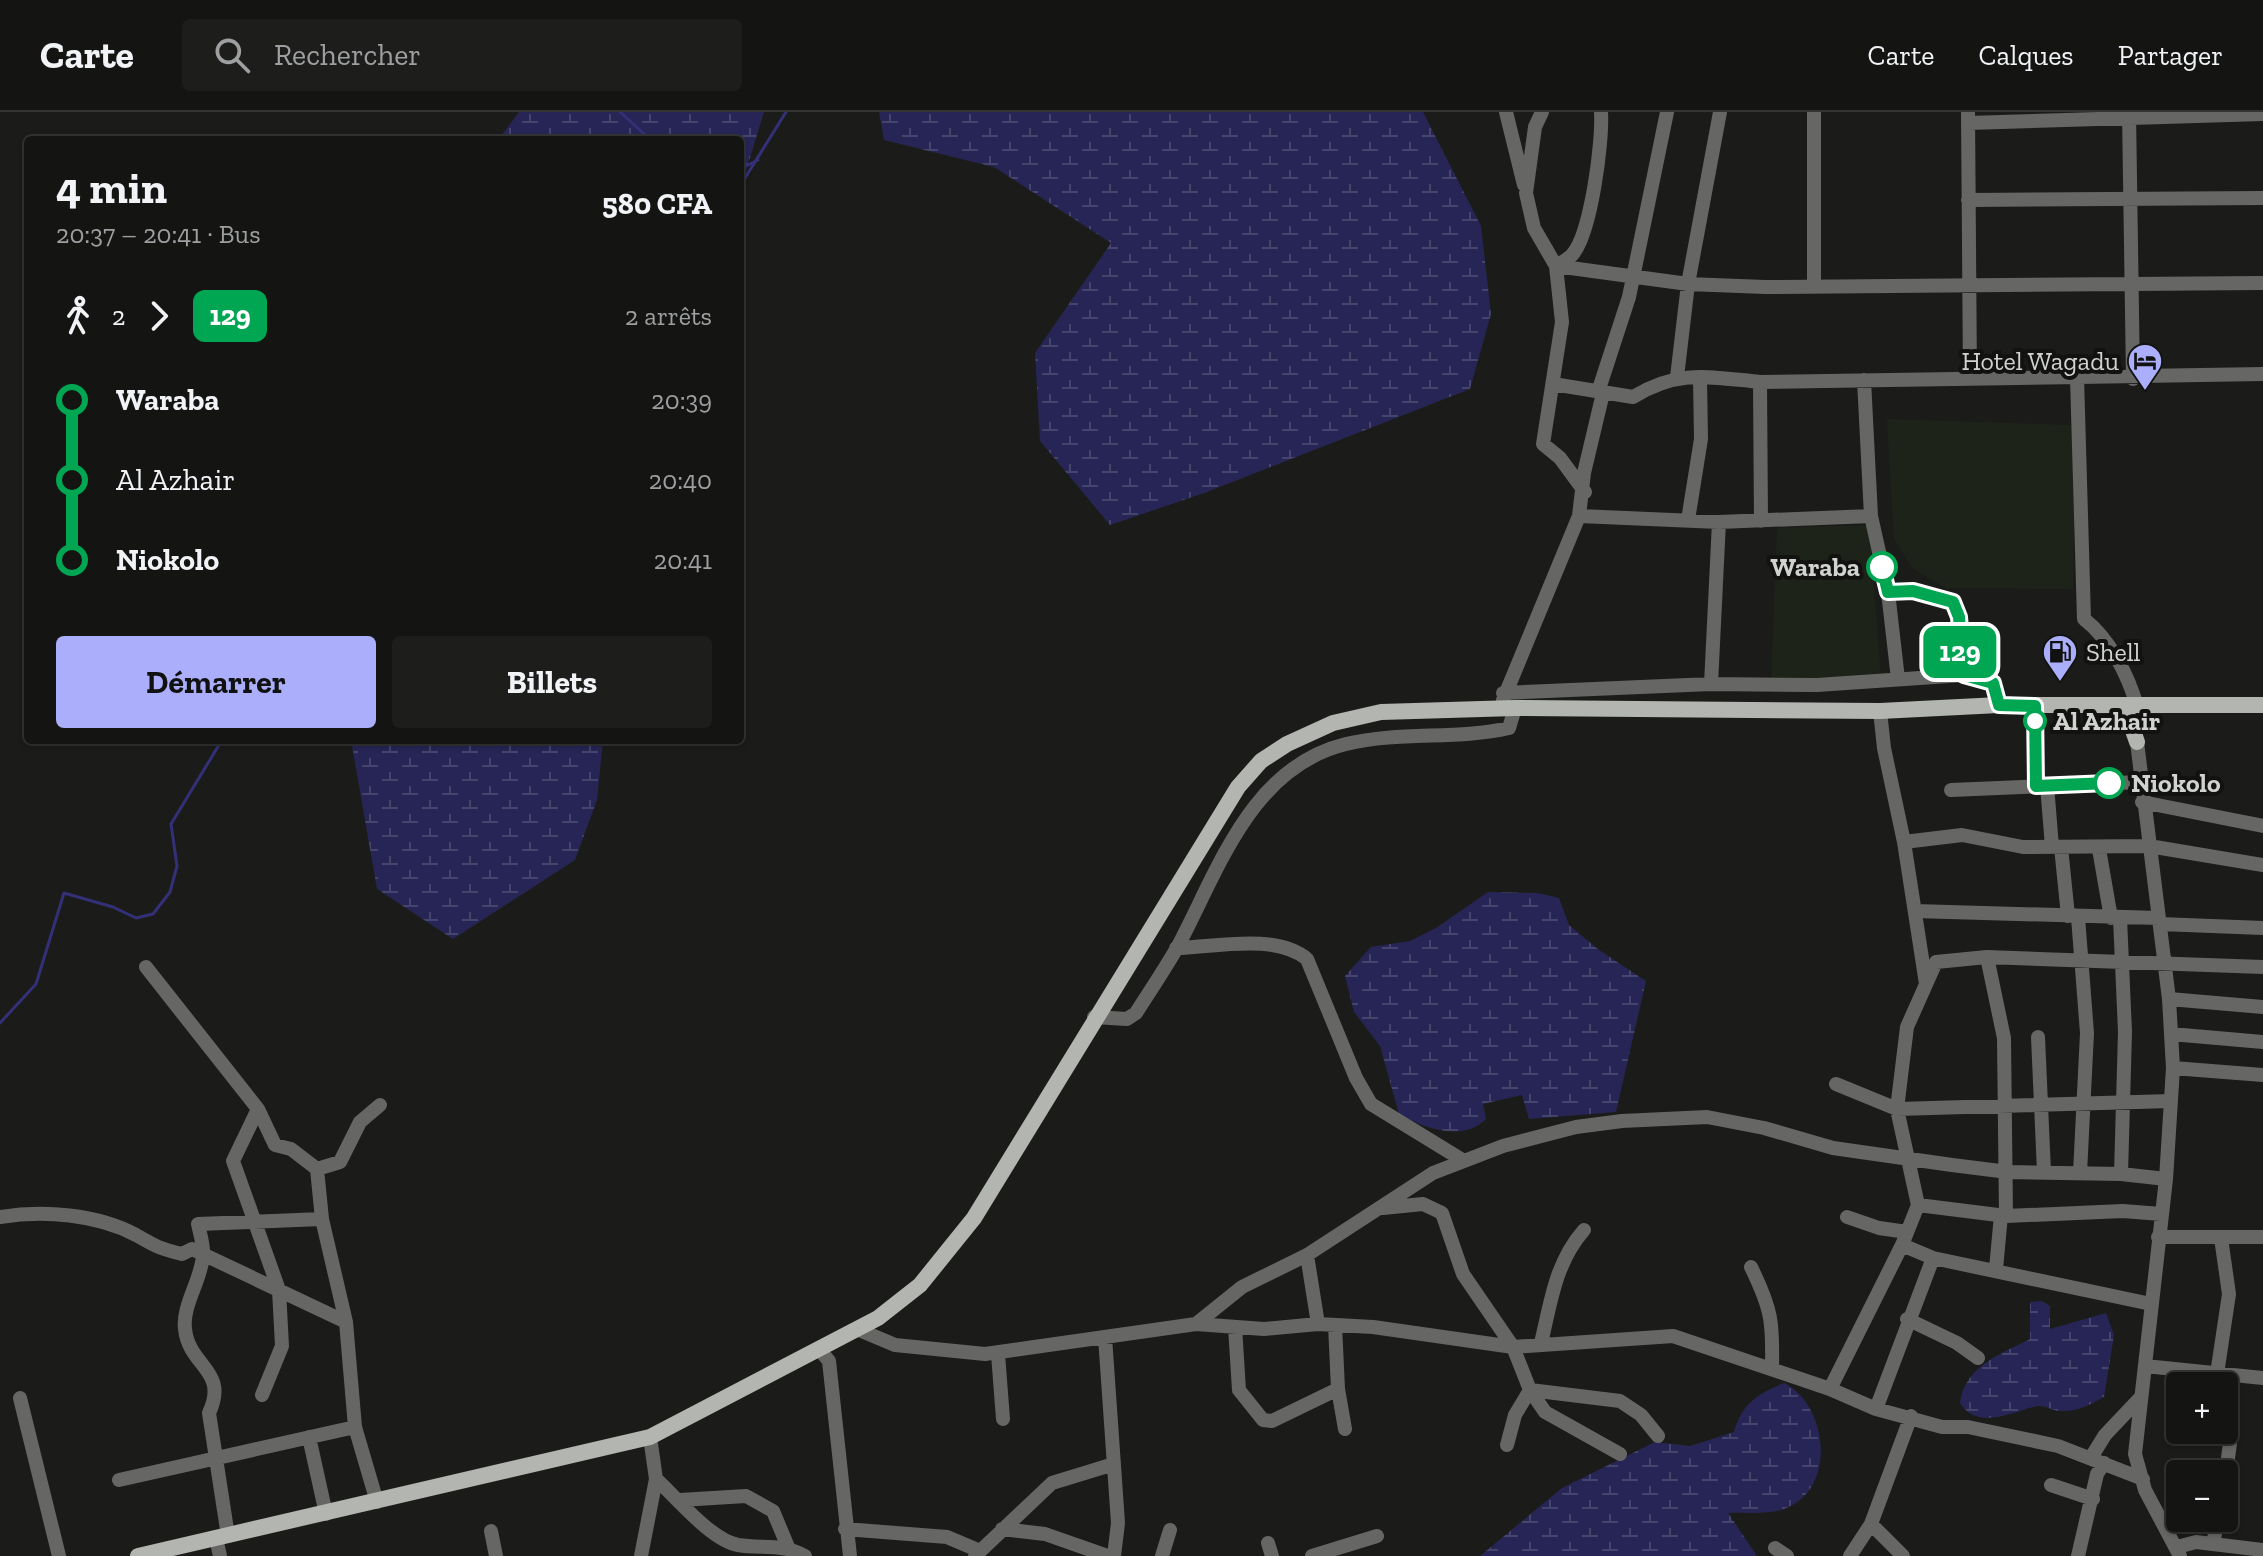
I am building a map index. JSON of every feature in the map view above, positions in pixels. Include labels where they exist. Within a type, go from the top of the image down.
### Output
[{"type":"main road","points":[[138,1556],[650,1437],[857,1329],[910,1294],[961,1237],[1238,787],[1261,761],[1310,732],[1363,714],[1507,703],[1880,711],[1999,705],[2263,705]]},
{"type":"main road","points":[[2117,706],[2128,716],[2137,742]]},
{"type":"main road","points":[[2137,742],[2143,706]]},
{"type":"street","points":[[1506,112],[1534,228],[1556,266],[1562,322],[1543,444],[1560,458],[1585,492]]},
{"type":"street","points":[[1526,193],[1535,127],[1542,112]]},
{"type":"street","points":[[1556,266],[1573,254],[1583,229],[1595,183],[1601,112]]},
{"type":"street","points":[[1094,1017],[1127,1019],[1136,1013],[1176,948],[1223,855],[1262,795],[1298,764],[1344,745],[1407,735],[1509,728],[1507,703],[1579,516],[1585,492],[1584,473],[1601,392],[1634,278],[1667,112]]},
{"type":"street","points":[[1677,377],[1688,284],[1720,112]]},
{"type":"street","points":[[1814,112],[1814,287]]},
{"type":"street","points":[[1970,379],[1968,117],[2263,114]]},
{"type":"street","points":[[2129,116],[2133,379]]},
{"type":"street","points":[[1968,200],[2263,198]]},
{"type":"street","points":[[1556,266],[1688,284],[1814,287],[2263,283]]},
{"type":"street","points":[[1553,384],[1633,397],[1659,381],[1677,377],[1760,382],[2077,377],[2133,379],[2263,374]]},
{"type":"street","points":[[2077,377],[2084,619],[2109,646],[2143,706]]},
{"type":"street","points":[[1688,520],[1701,439],[1700,378]]},
{"type":"street","points":[[1864,380],[1871,516],[1888,592],[1898,679]]},
{"type":"street","points":[[1760,382],[1761,521]]},
{"type":"street","points":[[1579,516],[1719,522],[1871,516]]},
{"type":"street","points":[[1711,684],[1719,522]]},
{"type":"street","points":[[1888,592],[1913,591],[1953,602],[1959,617],[1964,675]]},
{"type":"street","points":[[1507,703],[1711,684],[1817,685],[1964,675],[1993,683],[1999,705]]},
{"type":"street","points":[[2035,706],[2042,786],[2082,961],[2087,1033],[2080,1173]]},
{"type":"street","points":[[1880,711],[1926,984]]},
{"type":"street","points":[[2137,742],[2142,802],[2169,999],[2173,1068],[2166,1179],[2135,1454],[2145,1490],[2178,1552],[2196,1542],[2263,1553]]},
{"type":"street","points":[[1951,790],[2140,782]]},
{"type":"street","points":[[2142,802],[2263,826]]},
{"type":"street","points":[[1904,842],[1962,835],[2023,847],[2099,849],[2149,846],[2263,865]]},
{"type":"street","points":[[2099,849],[2116,918],[2125,1032],[2121,1174]]},
{"type":"street","points":[[1915,911],[2116,918],[2263,928]]},
{"type":"street","points":[[1176,948],[1275,945],[1294,948],[1307,959],[1356,1078],[1371,1104],[1464,1161]]},
{"type":"street","points":[[1987,957],[2004,1038],[2008,1172],[1996,1269]]},
{"type":"street","points":[[1830,1389],[1905,1239],[1918,1205],[1897,1109],[1907,1027],[1936,962],[1987,957],[2263,967]]},
{"type":"street","points":[[146,967],[258,1109],[275,1145],[291,1149],[317,1169],[322,1219],[346,1322],[355,1427],[377,1502]]},
{"type":"street","points":[[2169,999],[2263,1007]]},
{"type":"street","points":[[2171,1034],[2263,1042]]},
{"type":"street","points":[[2038,1037],[2044,1172]]},
{"type":"street","points":[[2173,1068],[2263,1075]]},
{"type":"street","points":[[1836,1084],[1897,1109],[2123,1100],[2171,1101]]},
{"type":"street","points":[[317,1169],[340,1162],[360,1122],[380,1105]]},
{"type":"street","points":[[258,1109],[233,1161],[279,1290],[282,1346],[262,1395]]},
{"type":"street","points":[[1196,1324],[1242,1287],[1307,1255],[1433,1173],[1503,1146],[1576,1127],[1622,1121],[1707,1117],[1764,1128],[1833,1148],[1909,1159],[2008,1172],[2121,1174],[2166,1179]]},
{"type":"street","points":[[1378,1208],[1423,1204],[1442,1213],[1463,1274],[1513,1347],[1530,1390],[1545,1412],[1620,1454]]},
{"type":"street","points":[[1918,1205],[2004,1216],[2108,1211],[2161,1214]]},
{"type":"street","points":[[0,1217],[24,1213],[67,1216],[137,1236],[150,1246],[182,1254],[192,1249],[346,1322]]},
{"type":"street","points":[[1847,1217],[1905,1239],[1933,1258],[2151,1304]]},
{"type":"street","points":[[220,1556],[222,1537],[216,1458],[209,1413],[217,1398],[216,1382],[196,1359],[185,1329],[204,1254],[198,1224],[322,1219]]},
{"type":"street","points":[[1541,1343],[1559,1268],[1567,1249],[1584,1230]]},
{"type":"street","points":[[2158,1237],[2263,1237]]},
{"type":"street","points":[[2217,1372],[2229,1294],[2221,1238]]},
{"type":"street","points":[[1307,1255],[1318,1324]]},
{"type":"street","points":[[1876,1409],[1907,1319],[1933,1258]]},
{"type":"street","points":[[1751,1267],[1769,1304],[1773,1323],[1772,1369]]},
{"type":"street","points":[[1907,1319],[1957,1343],[1978,1358]]},
{"type":"street","points":[[857,1329],[895,1345],[998,1354],[1196,1324],[1264,1329],[1335,1325],[1513,1347],[1673,1336],[1830,1389],[1876,1409],[1911,1416],[1942,1427],[1997,1433],[2098,1460],[2143,1479]]},
{"type":"street","points":[[1335,1325],[1338,1389],[1345,1429]]},
{"type":"street","points":[[1235,1327],[1239,1390],[1263,1420],[1272,1421],[1338,1389]]},
{"type":"street","points":[[1002,1529],[1045,1534],[1111,1556],[1118,1523],[1105,1337]]},
{"type":"street","points":[[819,1349],[829,1361],[850,1556]]},
{"type":"street","points":[[998,1354],[1003,1419]]},
{"type":"street","points":[[2145,1366],[2199,1372]]},
{"type":"street","points":[[2238,1376],[2263,1378]]},
{"type":"street","points":[[1530,1390],[1620,1401],[1641,1415],[1658,1436]]},
{"type":"street","points":[[1507,1445],[1515,1415],[1530,1390]]},
{"type":"street","points":[[20,1398],[59,1556]]},
{"type":"street","points":[[2078,1556],[2105,1435],[2140,1398]]},
{"type":"street","points":[[1850,1556],[1871,1524],[1911,1416]]},
{"type":"street","points":[[119,1480],[355,1427]]},
{"type":"street","points":[[309,1437],[326,1514]]},
{"type":"street","points":[[641,1556],[656,1479],[650,1437]]},
{"type":"street","points":[[845,1529],[947,1537],[977,1554],[1052,1483],[1114,1464]]},
{"type":"street","points":[[656,1479],[719,1539],[737,1545],[794,1552]]},
{"type":"street","points":[[2051,1485],[2093,1499]]},
{"type":"street","points":[[680,1500],[746,1496],[773,1511],[794,1552]]},
{"type":"street","points":[[1871,1524],[1903,1556]]},
{"type":"street","points":[[1162,1556],[1170,1530]]},
{"type":"street","points":[[491,1531],[496,1556]]},
{"type":"street","points":[[2213,1544],[2215,1532]]},
{"type":"street","points":[[1312,1556],[1330,1553],[1377,1536]]},
{"type":"shaded area","points":[[1887,419],[2075,425],[2073,589],[1946,588],[1912,568],[1894,539]]},
{"type":"shaded area","points":[[1869,525],[1881,677],[1771,684],[1777,528]]},
{"type":"green space","points":[[519,112],[764,112],[744,177],[744,136],[501,136]]},
{"type":"green space","points":[[879,112],[1423,112],[1481,226],[1491,314],[1470,389],[1204,493],[1110,525],[1040,441],[1035,353],[1111,243],[994,167],[884,140]]},
{"type":"green space","points":[[352,744],[603,744],[597,800],[575,860],[453,939],[377,889]]},
{"type":"green space","points":[[1488,892],[1538,893],[1559,898],[1569,925],[1599,950],[1646,981],[1616,1112],[1529,1119],[1522,1095],[1483,1104],[1486,1119],[1466,1130],[1444,1131],[1399,1114],[1380,1046],[1354,1012],[1345,976],[1371,947],[1410,941],[1436,928]]},
{"type":"green space","points":[[2042,1301],[2050,1306],[2050,1329],[2106,1313],[2114,1335],[2104,1397],[2067,1411],[2037,1406],[1986,1418],[1967,1411],[1960,1403],[1969,1380],[1985,1363],[2030,1339],[2030,1302]]},
{"type":"green space","points":[[1784,1383],[1799,1394],[1818,1427],[1821,1447],[1819,1466],[1813,1484],[1801,1499],[1784,1509],[1764,1513],[1728,1513],[1757,1556],[1480,1556],[1562,1488],[1655,1442],[1690,1446],[1734,1432],[1737,1422],[1752,1401]]},
{"type":"waterway","points":[[620,112],[647,136]]},
{"type":"waterway","points":[[744,180],[786,112]]},
{"type":"waterway","points":[[744,167],[758,160]]},
{"type":"waterway","points":[[0,1023],[36,984],[64,893],[113,907],[136,918],[153,914],[170,892],[177,866],[171,824],[220,744]]},
{"type":"bus line","name":"129","points":[[1882,567],[1888,592],[1913,591],[1953,602],[1959,617],[1959,645],[1964,675],[1986,678],[1993,683],[1999,705],[2035,706],[2036,786],[2109,783]]},
{"type":"place","name":"Hotel Wagadu","points":[[2145,392]]},
{"type":"place","name":"Waraba","points":[[1882,567]]},
{"type":"place","name":"Shell","points":[[2060,683]]},
{"type":"place","name":"Al Azhair","points":[[2035,721]]},
{"type":"place","name":"Niokolo","points":[[2109,783]]}]
